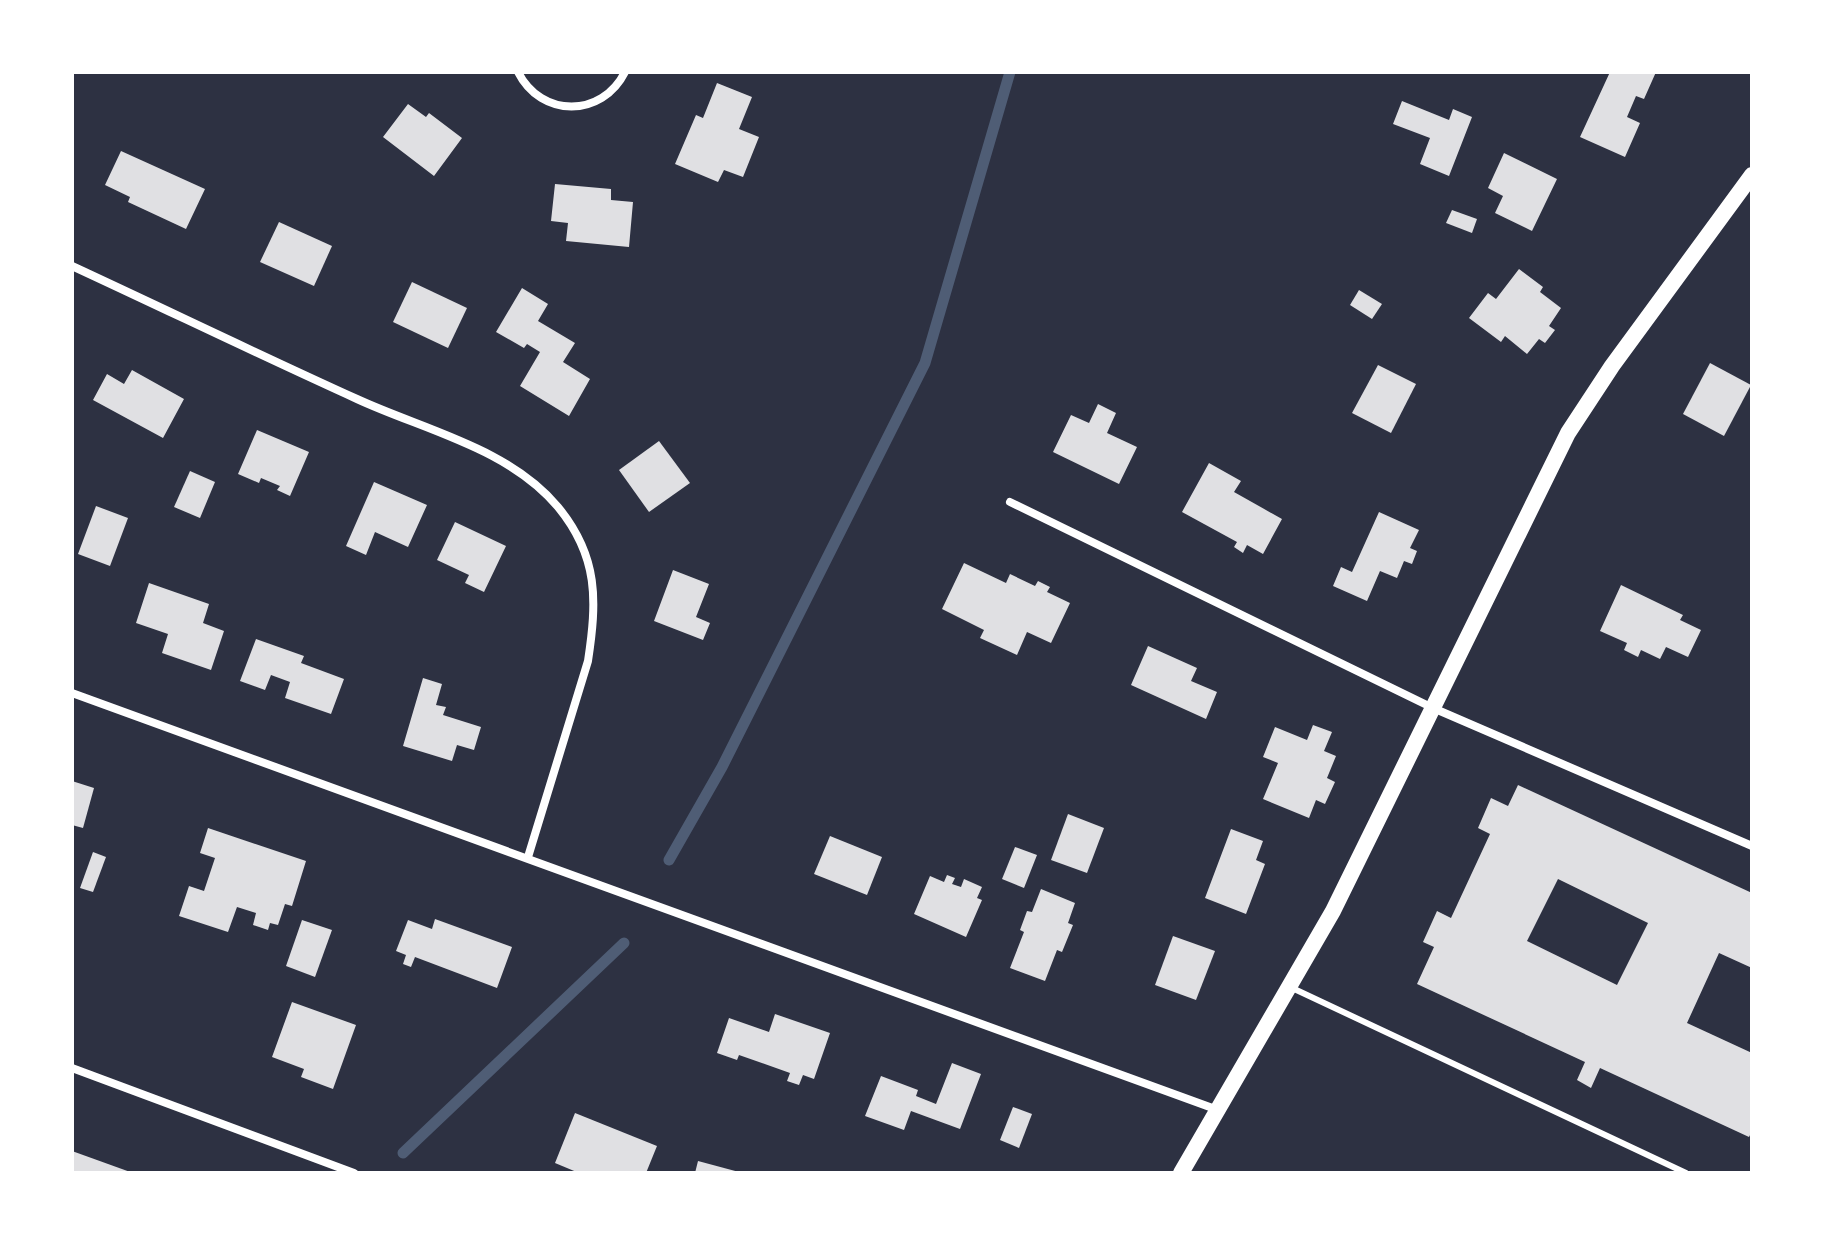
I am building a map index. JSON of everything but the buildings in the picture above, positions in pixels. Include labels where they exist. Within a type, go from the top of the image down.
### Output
[{"type":"main road","points":[[1181,1173],[1333,911],[1568,433],[1612,366],[1752,175]]},
{"type":"street","points":[[518,72],[539,98],[562,107],[574,107],[586,106],[608,95],[625,72]]},
{"type":"street","points":[[72,266],[360,401],[510,466],[537,485],[558,507],[577,534],[589,564],[595,595],[593,628],[588,661],[528,857]]},
{"type":"street","points":[[1010,502],[1433,708],[1752,846]]},
{"type":"street","points":[[72,693],[1219,1110]]},
{"type":"street","points":[[72,1068],[354,1173]]},
{"type":"lane","points":[[1290,987],[1686,1173]]},
{"type":"waterway","points":[[669,860],[722,767],[925,363],[1010,72]]},
{"type":"waterway","points":[[403,1153],[624,943]]}]
